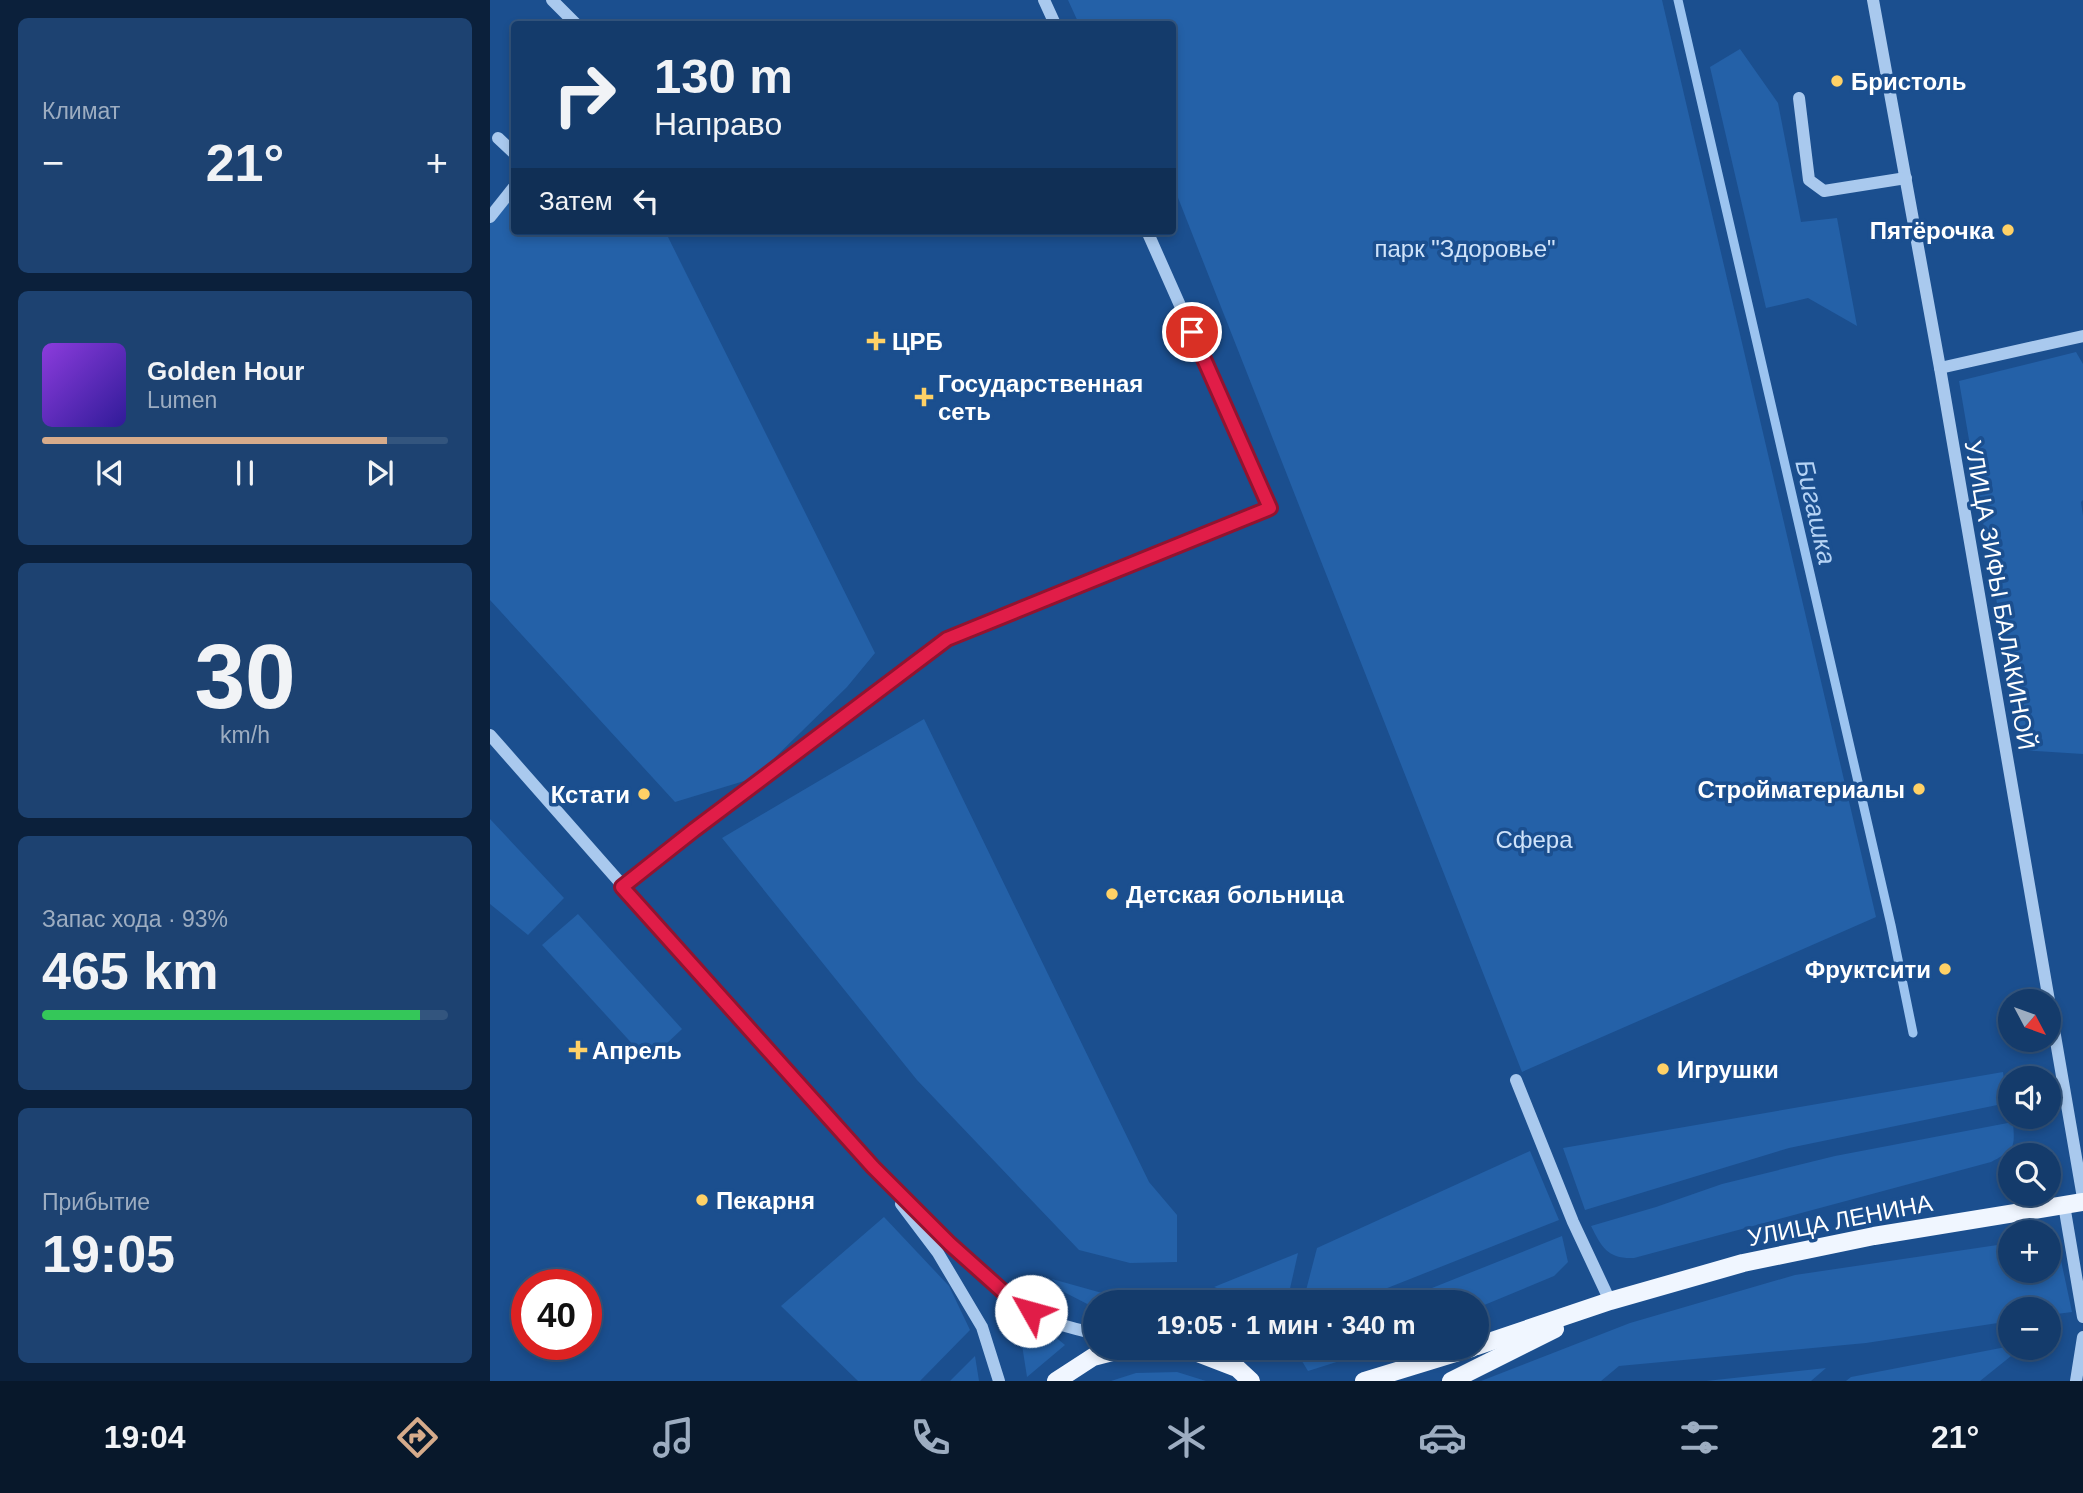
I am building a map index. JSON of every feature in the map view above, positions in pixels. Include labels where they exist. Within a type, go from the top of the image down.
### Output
[{"type":"main road","name":"УЛИЦА ЛЕНИНА","points":[[1610,1301],[1743,1263],[1874,1236],[2083,1200]]},
{"type":"main road","points":[[1489,1342],[1610,1301]]},
{"type":"main road","points":[[1451,1381],[1610,1301]]},
{"type":"main road","points":[[1056,1381],[1088,1360]]},
{"type":"main road","points":[[1216,1360],[1261,1381]]},
{"type":"main road","points":[[1364,1381],[1433,1360]]},
{"type":"main road","points":[[1237,1368],[1251,1381]]},
{"type":"street","points":[[552,0],[573,21]]},
{"type":"street","points":[[1044,0],[1054,21]]},
{"type":"street","name":"УЛИЦА ЗИФЫ БАЛАКИНОЙ","points":[[1873,0],[1940,368],[2083,1200]]},
{"type":"street","points":[[1799,99],[1809,180],[1824,191],[1906,178]]},
{"type":"street","points":[[498,138],[511,150]]},
{"type":"street","points":[[490,217],[511,191]]},
{"type":"street","points":[[622,887],[947,639],[1270,508],[1149,235]]},
{"type":"street","points":[[1940,368],[2083,336]]},
{"type":"street","points":[[490,735],[873,1167],[950,1244],[1016,1303],[1046,1320],[1083,1330]]},
{"type":"street","points":[[1516,1080],[1573,1222],[1610,1301]]},
{"type":"street","points":[[873,1167],[938,1253],[985,1333],[999,1381]]},
{"type":"street","points":[[2064,1205],[2083,1317]]},
{"type":"street","points":[[2076,1381],[2083,1337]]},
{"type":"green space","name":"парк \"Здоровье\"","points":[[1068,0],[1662,0],[1876,917],[1522,1072],[1176,193],[1176,21],[1078,21]]},
{"type":"green space","points":[[1740,49],[1778,103],[1801,222],[1837,218],[1857,326],[1808,298],[1766,308],[1710,67]]},
{"type":"green space","points":[[511,187],[511,235],[667,235],[875,653],[847,687],[754,778],[675,802],[490,600],[490,218]]},
{"type":"green space","points":[[2076,352],[2083,364],[2083,754],[2022,750],[1959,381]]},
{"type":"green space","points":[[924,719],[1149,1182],[1177,1215],[1177,1262],[1130,1263],[1079,1250],[917,1080],[722,838]]},
{"type":"green space","points":[[490,819],[564,898],[528,935],[490,904]]},
{"type":"green space","points":[[578,914],[682,1029],[648,1061],[542,945]]},
{"type":"green space","points":[[1998,1073],[1998,1105],[1789,1148],[1585,1210],[1563,1148]]},
{"type":"green space","points":[[1998,1125],[1998,1129],[2013,1129],[2013,1143],[1998,1143],[1998,1158],[1991,1162],[1634,1258],[1618,1257],[1607,1251],[1591,1226],[1722,1184],[1835,1156]]},
{"type":"green space","points":[[1530,1151],[1559,1220],[1382,1290],[1306,1290],[1317,1248]]},
{"type":"green space","points":[[884,1217],[949,1286],[970,1330],[920,1381],[858,1381],[781,1306]]},
{"type":"green space","points":[[1562,1236],[1568,1262],[1554,1276],[1489,1303],[1489,1290],[1427,1290]]},
{"type":"green space","points":[[1998,1245],[1998,1283],[2061,1283],[2061,1260],[2072,1312],[2061,1313],[2061,1297],[1998,1297],[1998,1323],[1866,1343],[1619,1366],[1601,1381],[1481,1381],[1630,1323],[1795,1275]]},
{"type":"green space","points":[[1298,1253],[1290,1290],[1223,1290],[1214,1287]]},
{"type":"green space","points":[[1052,1279],[1091,1290],[1083,1290],[1083,1302],[1062,1291]]},
{"type":"green space","points":[[1025,1312],[1065,1345],[1027,1377],[1018,1319]]},
{"type":"green space","points":[[1998,1349],[1998,1360],[2006,1360],[1980,1381],[1846,1381],[1851,1377]]},
{"type":"green space","points":[[975,1356],[979,1381],[950,1381]]},
{"type":"green space","points":[[1301,1360],[1343,1360],[1308,1371]]},
{"type":"green space","points":[[1826,1368],[1811,1381],[1706,1381]]},
{"type":"green space","points":[[1177,1372],[1206,1381],[1111,1381],[1136,1373]]},
{"type":"waterway","name":"Бигашка","points":[[1678,0],[1891,925],[1913,1033]]},
{"type":"place","name":"Бристоль","points":[[1837,81]]},
{"type":"place","name":"Пятёрочка","points":[[2008,230]]},
{"type":"place","name":"ЦРБ","points":[[876,341]]},
{"type":"place","name":"Государственная сеть","points":[[924,397]]},
{"type":"place","name":"Стройматериалы","points":[[1919,789]]},
{"type":"place","name":"Кстати","points":[[644,794]]},
{"type":"place","name":"Детская больница","points":[[1112,894]]},
{"type":"place","name":"Фруктсити","points":[[1945,969]]},
{"type":"place","name":"Апрель","points":[[578,1050]]},
{"type":"place","name":"Игрушки","points":[[1663,1069]]},
{"type":"place","name":"Пекарня","points":[[702,1200]]},
{"type":"route","points":[[1031,1311],[1016,1303],[950,1244],[873,1167],[622,887],[947,639],[1270,508],[1192,332]]},
{"type":"park label","name":"Сфера","points":[[1534,839]]}]
